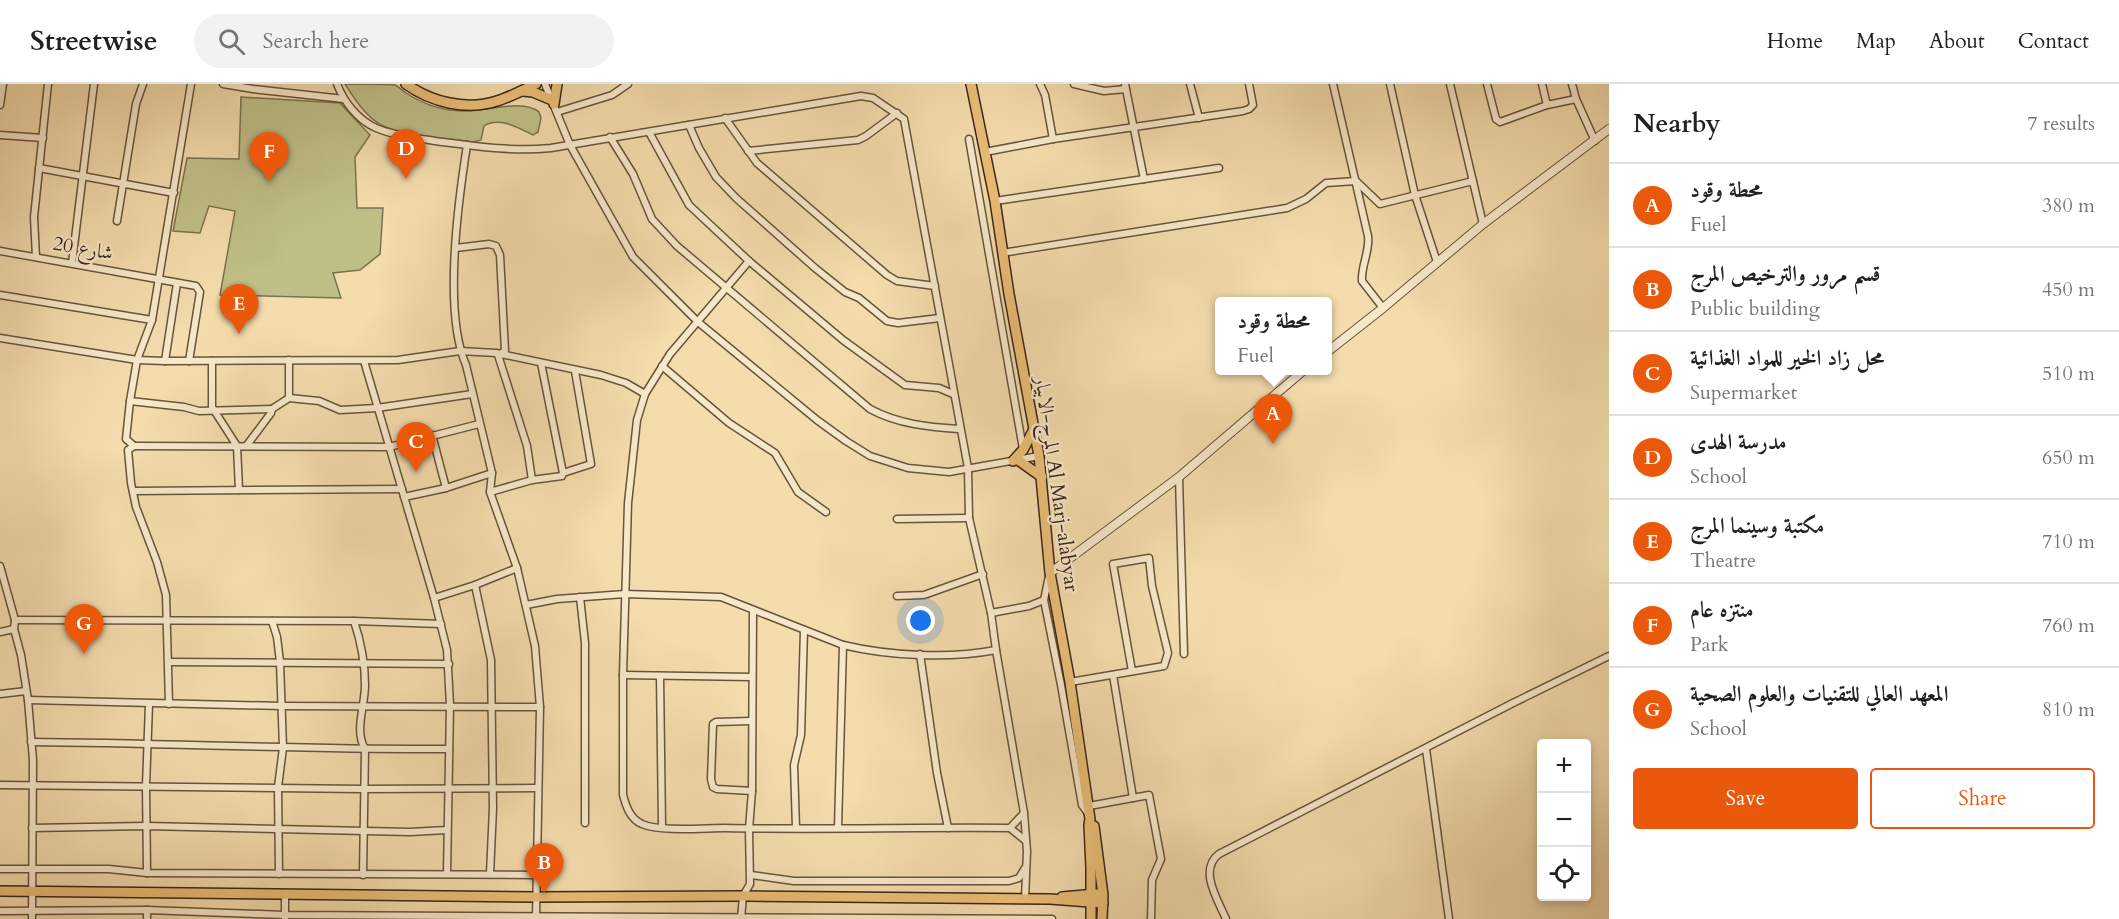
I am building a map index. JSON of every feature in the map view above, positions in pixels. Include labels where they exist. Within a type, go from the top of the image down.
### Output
[{"type":"main road","points":[[406,84],[428,97],[451,103],[489,103],[537,84]]},
{"type":"main road","points":[[520,91],[533,92],[554,105],[557,84]]},
{"type":"main road","name":"المرج-الابيار Al Marj-alabyar","points":[[972,84],[995,201],[1009,294],[1039,456],[1050,573],[1097,844],[1103,899],[1102,919]]},
{"type":"main road","points":[[1034,429],[1016,460],[1042,477]]},
{"type":"main road","name":"المرج-الابيار Al Marj-alabyar","points":[[1090,814],[1091,919]]},
{"type":"main road","points":[[1075,898],[1086,888],[1091,879]]},
{"type":"main road","points":[[0,891],[537,897],[1103,899]]},
{"type":"main road","points":[[1075,898],[1091,919]]},
{"type":"street","points":[[0,105],[3,84]]},
{"type":"street","points":[[36,257],[34,217],[48,84]]},
{"type":"street","points":[[72,263],[94,84]]},
{"type":"street","points":[[117,220],[136,104],[143,84]]},
{"type":"street","points":[[134,446],[126,439],[130,401],[137,360],[152,320],[191,84]]},
{"type":"street","points":[[223,84],[344,99]]},
{"type":"street","points":[[337,84],[353,111],[374,127],[410,137],[528,150],[866,96],[904,119],[959,429],[968,468],[969,518],[991,613],[1024,813],[1026,841],[1024,899]]},
{"type":"street","points":[[545,84],[570,145],[633,257],[699,322],[817,420],[870,456],[917,470],[949,471],[1039,456]]},
{"type":"street","points":[[554,105],[612,95],[628,84]]},
{"type":"street","points":[[1040,84],[1045,95],[1053,139]]},
{"type":"street","points":[[1074,84],[1104,91],[1126,87],[1144,179]]},
{"type":"street","points":[[1190,84],[1199,118]]},
{"type":"street","points":[[985,152],[1053,139],[1249,109],[1253,100],[1249,84]]},
{"type":"street","points":[[1333,84],[1369,245],[1364,260],[1362,281],[1383,308]]},
{"type":"street","points":[[1390,84],[1415,195],[1437,262]]},
{"type":"street","points":[[1450,84],[1483,224]]},
{"type":"street","points":[[1487,84],[1496,118],[1500,122],[1547,105],[1576,99]]},
{"type":"street","points":[[1542,84],[1547,105]]},
{"type":"street","points":[[1572,84],[1576,99],[1595,141]]},
{"type":"street","points":[[748,151],[858,140],[897,113]]},
{"type":"street","points":[[725,117],[757,163],[887,275],[897,281],[935,286]]},
{"type":"street","points":[[689,124],[699,148],[716,177],[814,268],[845,292],[858,298],[887,321],[898,323],[940,318]]},
{"type":"street","points":[[1332,348],[1483,224],[1609,129]]},
{"type":"street","points":[[649,132],[689,205],[749,261],[843,339],[905,385],[939,388],[953,394]]},
{"type":"street","points":[[0,135],[43,138]]},
{"type":"street","points":[[610,137],[633,174],[656,225],[677,246],[870,409],[917,426],[959,429]]},
{"type":"street","points":[[969,139],[1023,450]]},
{"type":"street","points":[[467,145],[461,181],[455,303],[460,351],[466,365],[492,473],[490,492],[517,568],[535,646],[540,707],[536,918]]},
{"type":"street","points":[[39,168],[174,193]]},
{"type":"street","points":[[995,201],[1219,168]]},
{"type":"street","points":[[1002,253],[1287,208],[1306,199],[1326,183],[1356,181],[1380,204],[1473,181]]},
{"type":"street","points":[[456,248],[489,244],[496,246],[500,255],[505,351],[498,355]]},
{"type":"street","name":"شارع 20","points":[[0,251],[196,286],[200,290],[189,361]]},
{"type":"street","points":[[749,261],[662,366],[645,394],[635,430],[628,503],[623,675],[623,795],[627,810],[643,824],[662,827],[1010,828],[1026,841]]},
{"type":"street","points":[[165,361],[177,283]]},
{"type":"street","points":[[995,297],[1009,294]]},
{"type":"street","points":[[0,295],[152,320]]},
{"type":"street","points":[[0,338],[137,360],[165,361],[398,360],[460,351],[498,355],[601,375],[626,383],[645,394]]},
{"type":"street","points":[[498,355],[527,446],[532,480]]},
{"type":"street","points":[[289,360],[289,398]]},
{"type":"street","points":[[212,361],[214,411],[237,446],[239,490]]},
{"type":"street","points":[[364,361],[434,598],[449,664],[447,874]]},
{"type":"street","points":[[541,363],[563,472]]},
{"type":"street","points":[[662,366],[729,423],[775,453],[798,492],[826,512]]},
{"type":"street","points":[[490,492],[532,480],[562,476],[563,472],[591,464],[576,371]]},
{"type":"street","points":[[1151,919],[1152,880],[1161,859],[1149,795],[1133,798],[1090,814],[1082,805],[1044,600],[1050,573],[1179,477],[1298,375]]},
{"type":"street","points":[[130,401],[214,411],[272,409],[289,398],[320,401],[340,410],[377,408],[472,394]]},
{"type":"street","points":[[247,445],[272,409]]},
{"type":"street","points":[[169,704],[166,595],[133,491],[128,450],[134,446],[389,447],[479,424]]},
{"type":"street","points":[[432,435],[446,488]]},
{"type":"street","points":[[404,497],[446,488],[492,473]]},
{"type":"street","points":[[1179,477],[1184,654]]},
{"type":"street","points":[[133,491],[402,489]]},
{"type":"street","points":[[897,519],[969,518]]},
{"type":"street","points":[[1070,682],[1161,668],[1167,660],[1168,653],[1152,586],[1149,558],[1113,564],[1132,671]]},
{"type":"street","points":[[0,566],[15,620],[14,629],[28,700],[33,760],[32,919]]},
{"type":"street","points":[[434,598],[517,568]]},
{"type":"street","points":[[897,596],[924,595],[983,574]]},
{"type":"street","points":[[475,585],[491,660],[493,788],[490,874]]},
{"type":"street","points":[[526,605],[580,597],[625,594],[721,597],[843,645],[883,653],[966,656],[996,650]]},
{"type":"street","points":[[580,597],[585,643],[585,823]]},
{"type":"street","points":[[991,613],[1029,606],[1044,600]]},
{"type":"street","points":[[741,918],[743,896],[750,884],[751,875],[748,829],[752,791],[753,611]]},
{"type":"street","points":[[15,620],[354,621],[441,624]]},
{"type":"street","points":[[272,621],[277,637],[280,662],[283,748],[278,788],[279,874]]},
{"type":"street","points":[[354,621],[364,663],[364,705],[360,734],[365,749],[363,875]]},
{"type":"street","points":[[0,632],[14,629]]},
{"type":"street","points":[[795,828],[794,765],[801,735],[804,630]]},
{"type":"street","points":[[838,828],[843,645]]},
{"type":"street","points":[[920,654],[937,773],[948,828]]},
{"type":"street","points":[[1226,919],[1210,883],[1209,869],[1212,859],[1218,854],[1426,749],[1513,702],[1609,656]]},
{"type":"street","points":[[169,662],[449,664]]},
{"type":"street","points":[[623,675],[752,677]]},
{"type":"street","points":[[1113,675],[1133,798]]},
{"type":"street","points":[[660,676],[662,827]]},
{"type":"street","points":[[0,694],[26,691]]},
{"type":"street","points":[[28,700],[280,706],[540,707]]},
{"type":"street","points":[[147,873],[146,786],[149,704]]},
{"type":"street","points":[[751,721],[713,724],[711,779],[713,787],[717,789],[752,791]]},
{"type":"street","points":[[31,742],[449,749]]},
{"type":"street","points":[[1426,749],[1449,919]]},
{"type":"street","points":[[0,785],[363,789],[537,788]]},
{"type":"street","points":[[1010,828],[1024,813]]},
{"type":"street","points":[[32,828],[146,826],[410,832],[447,830]]},
{"type":"street","points":[[751,875],[794,881],[998,881],[1019,878],[1026,867]]},
{"type":"street","points":[[0,868],[110,869],[147,873],[537,875]]},
{"type":"street","points":[[285,894],[285,917]]},
{"type":"street","points":[[147,910],[147,919]]},
{"type":"street","points":[[0,911],[147,910],[285,917],[1052,919]]},
{"type":"green space","points":[[345,84],[395,85],[426,104],[456,111],[523,106],[539,112],[541,118],[538,132],[533,135],[508,124],[496,122],[484,126],[481,140],[473,142],[437,138],[397,131],[378,123],[368,115]]},
{"type":"green space","points":[[241,97],[340,103],[370,135],[355,157],[357,208],[383,208],[380,254],[360,270],[333,273],[341,298],[220,295],[235,211],[209,206],[200,233],[173,231],[187,158],[239,159]]},
{"type":"place","name":"مدرسة الهدى","points":[[406,179]]},
{"type":"place","name":"منتزه عام","points":[[269,182]]},
{"type":"place","name":"مكتبة وسينما المرج","points":[[239,334]]},
{"type":"place","name":"محطة وقود","points":[[1273,444]]},
{"type":"place","name":"محل زاد الخير للمواد الغذائية","points":[[416,472]]},
{"type":"place","name":"المعهد العالي للتقنيات والعلوم الصحية","points":[[84,654]]},
{"type":"place","name":"قسم مرور والترخيص المرج","points":[[544,893]]}]
